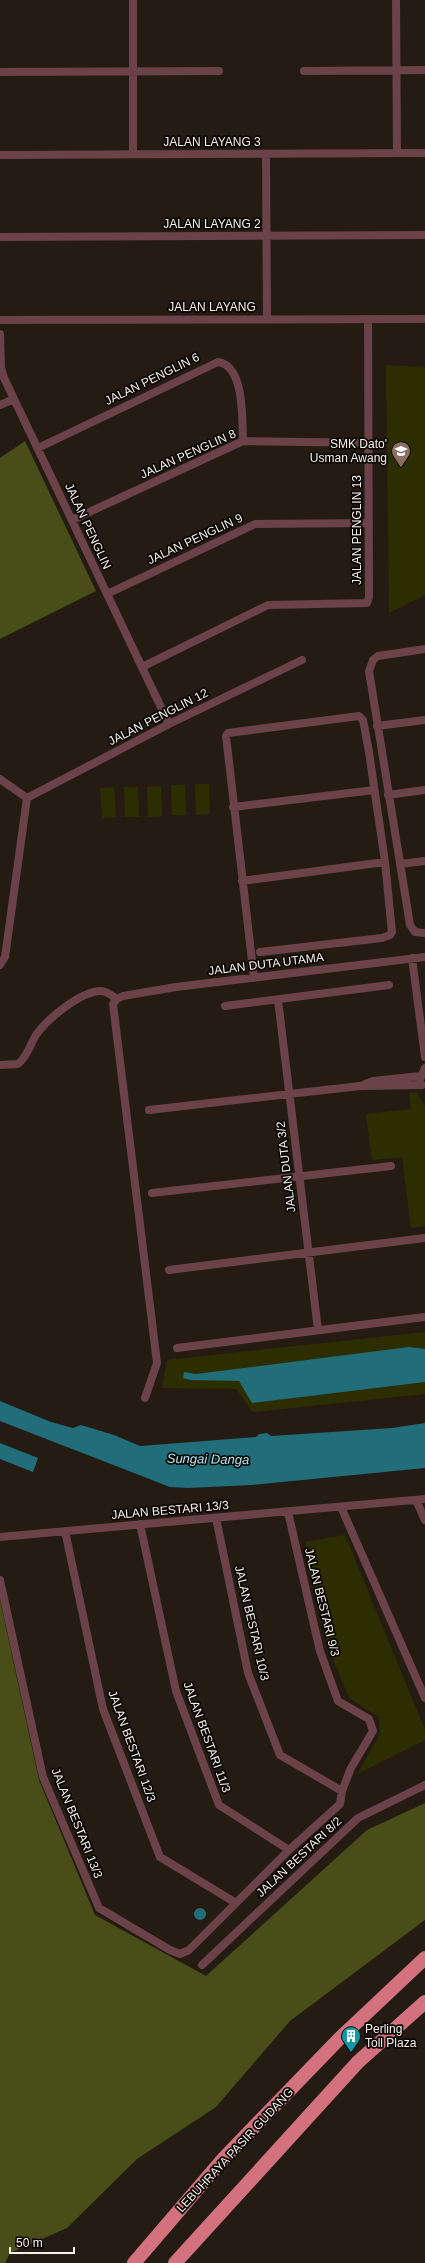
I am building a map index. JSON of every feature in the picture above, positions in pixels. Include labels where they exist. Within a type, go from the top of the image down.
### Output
[{"type":"highway","name":"LEBUHRAYA PASIR GUDANG","points":[[134,2263],[224,2158],[339,2039],[425,1958]]},
{"type":"highway","points":[[175,2263],[358,2062],[425,2002]]},
{"type":"street","points":[[133,0],[133,154]]},
{"type":"street","points":[[396,0],[397,153]]},
{"type":"street","points":[[304,71],[425,70]]},
{"type":"street","points":[[0,72],[219,71]]},
{"type":"street","name":"JALAN LAYANG 3","points":[[0,155],[425,153]]},
{"type":"street","points":[[266,154],[267,319]]},
{"type":"street","name":"JALAN LAYANG 2","points":[[0,237],[425,235]]},
{"type":"street","name":"JALAN PENGLIN 13","points":[[142,666],[268,605],[367,603],[369,597],[368,319]]},
{"type":"street","name":"JALAN LAYANG","points":[[0,320],[425,319]]},
{"type":"street","name":"JALAN PENGLIN","points":[[0,334],[1,368],[14,399],[169,724]]},
{"type":"street","name":"JALAN PENGLIN 6","points":[[38,448],[218,362],[222,362],[230,369],[242,394],[242,441]]},
{"type":"street","points":[[0,405],[14,399]]},
{"type":"street","name":"JALAN PENGLIN 8","points":[[72,520],[242,441],[368,443]]},
{"type":"street","name":"JALAN PENGLIN 9","points":[[107,594],[255,524],[369,523]]},
{"type":"street","points":[[425,650],[384,654],[373,660],[369,672],[410,925],[415,932],[425,933]]},
{"type":"street","name":"JALAN PENGLIN 12","points":[[26,798],[169,724],[302,660]]},
{"type":"street","points":[[254,978],[225,739],[228,733],[359,716],[363,720],[385,862],[393,928],[390,935],[382,938],[260,952]]},
{"type":"street","points":[[377,726],[425,720]]},
{"type":"street","points":[[0,778],[26,798],[15,895],[5,957],[0,965]]},
{"type":"street","points":[[233,807],[374,790]]},
{"type":"street","points":[[388,795],[425,790]]},
{"type":"street","points":[[400,864],[425,861]]},
{"type":"street","points":[[242,881],[385,862]]},
{"type":"street","name":"JALAN DUTA UTAMA","points":[[115,1002],[176,987],[425,957]]},
{"type":"street","points":[[412,958],[425,1057]]},
{"type":"street","points":[[224,1006],[389,986]]},
{"type":"street","points":[[0,1065],[18,1064],[50,1018],[77,1000],[94,992],[103,991],[115,1002],[157,1363],[145,1398]]},
{"type":"street","name":"JALAN DUTA 3/2","points":[[278,1000],[318,1330]]},
{"type":"street","points":[[420,1076],[425,1068]]},
{"type":"street","points":[[360,1086],[374,1081],[420,1076]]},
{"type":"street","points":[[149,1110],[360,1086],[424,1087],[420,1076]]},
{"type":"street","points":[[152,1193],[391,1166]]},
{"type":"street","points":[[169,1270],[425,1238]]},
{"type":"street","points":[[177,1348],[425,1317]]},
{"type":"street","points":[[421,1500],[425,1520]]},
{"type":"street","name":"JALAN BESTARI 13/3","points":[[0,1537],[421,1500]]},
{"type":"street","points":[[341,1507],[425,1698]]},
{"type":"street","name":"JALAN BESTARI 9/3","points":[[288,1512],[320,1652],[338,1701],[369,1719],[372,1724],[371,1736],[351,1768],[342,1791]]},
{"type":"street","name":"JALAN BESTARI 10/3","points":[[216,1518],[248,1673],[280,1755],[342,1791]]},
{"type":"street","name":"JALAN BESTARI 11/3","points":[[140,1524],[176,1691],[219,1805],[289,1850]]},
{"type":"street","name":"JALAN BESTARI 12/3","points":[[65,1531],[103,1709],[160,1857],[236,1903]]},
{"type":"street","name":"JALAN BESTARI 13/3","points":[[0,1580],[44,1776],[99,1908],[170,1950],[180,1954],[189,1950],[236,1903]]},
{"type":"street","name":"JALAN BESTARI 8/2","points":[[202,1964],[358,1818],[425,1785]]},
{"type":"street","points":[[236,1903],[289,1850],[340,1804],[342,1791]]},
{"type":"shaded area","name":"SMK Dato' Usman Awang","points":[[386,365],[425,367],[425,595],[389,613]]},
{"type":"shaded area","points":[[195,784],[209,784],[210,814],[196,815]]},
{"type":"shaded area","points":[[171,785],[185,785],[186,815],[172,815]]},
{"type":"shaded area","points":[[161,786],[162,816],[148,817],[147,787]]},
{"type":"shaded area","points":[[114,787],[116,817],[102,818],[100,788]]},
{"type":"shaded area","points":[[124,787],[138,787],[139,817],[125,817]]},
{"type":"shaded area","points":[[416,1092],[425,1106],[425,1226],[411,1228],[402,1157],[372,1160],[366,1114],[411,1109],[409,1093]]},
{"type":"shaded area","points":[[425,1332],[425,1394],[253,1412],[236,1389],[162,1388],[167,1360]]},
{"type":"shaded area","points":[[345,1535],[425,1730],[425,1740],[357,1774],[380,1734],[379,1717],[349,1698],[329,1649],[305,1542]]},
{"type":"green space","points":[[25,441],[96,591],[0,639],[0,458]]},
{"type":"green space","points":[[0,1600],[39,1780],[95,1915],[206,1976],[367,1830],[425,1803],[425,1920],[290,2021],[216,2107],[137,2159],[67,2228],[10,2253],[5,2263],[0,2263]]},
{"type":"water","points":[[409,1347],[425,1349],[425,1382],[252,1403],[239,1381],[191,1380],[183,1378],[184,1372],[196,1374]]},
{"type":"water","name":"Sungai Danga","points":[[0,1401],[51,1422],[73,1428],[81,1425],[114,1435],[140,1446],[256,1437],[259,1434],[267,1433],[271,1436],[392,1428],[425,1423],[425,1468],[252,1485],[188,1488],[170,1487],[0,1421]]},
{"type":"water","points":[[0,1443],[38,1458],[33,1472],[0,1459]]},
{"type":"water","points":[[198,1908],[202,1908],[206,1914],[202,1920],[198,1920],[194,1916],[194,1912]]},
{"type":"place","name":"SMK Dato' Usman Awang","points":[[401,468]]},
{"type":"place","name":"Perling Toll Plaza","points":[[351,2053]]}]
